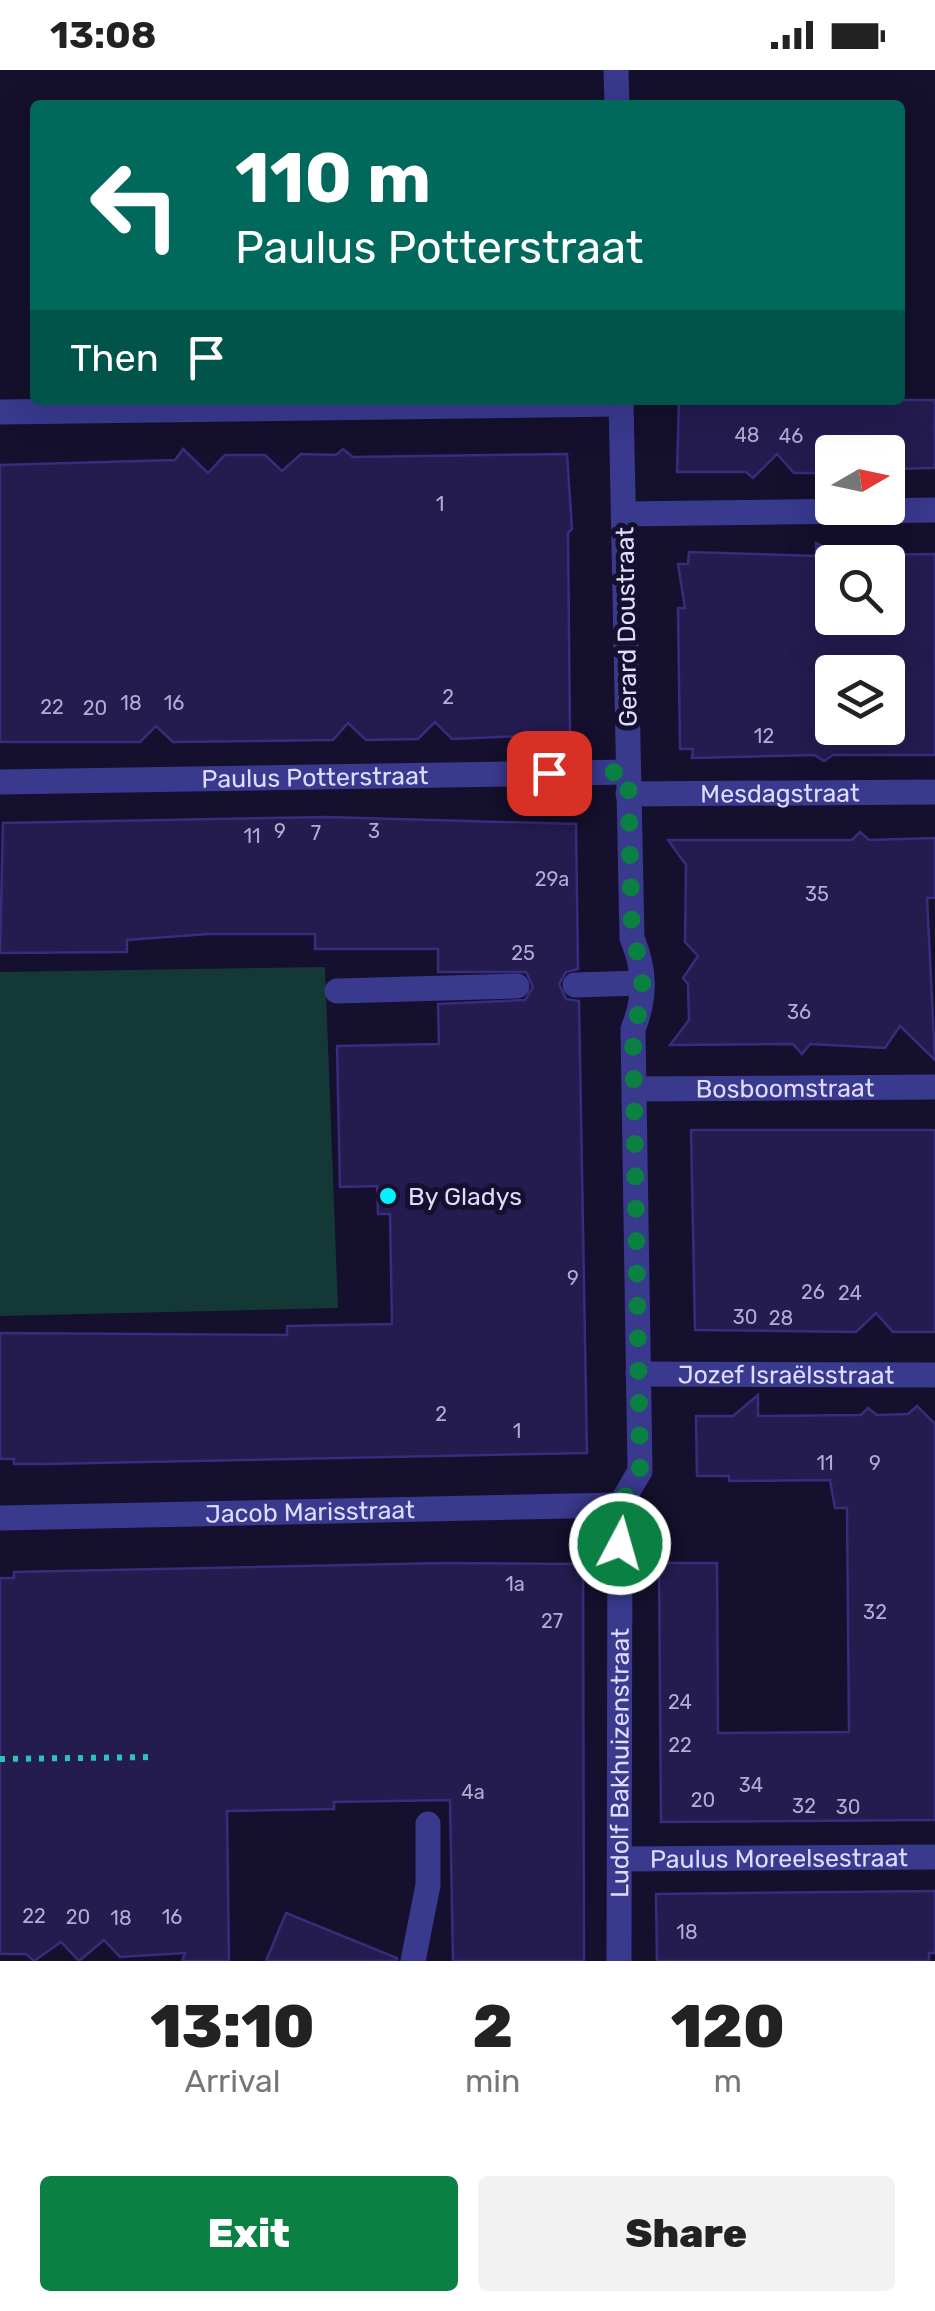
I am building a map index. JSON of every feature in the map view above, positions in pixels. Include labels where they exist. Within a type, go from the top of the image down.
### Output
[{"type":"street","points":[[616,70],[617,100]]},
{"type":"street","points":[[0,412],[435,405]]},
{"type":"street","name":"Gerard Doustraat","points":[[620,1505],[640,1471],[633,1029],[642,1006],[642,962],[632,938],[621,405]]},
{"type":"street","points":[[624,514],[935,510]]},
{"type":"street","name":"Paulus Potterstraat","points":[[0,782],[628,783]]},
{"type":"street","name":"Mesdagstraat","points":[[628,783],[935,792]]},
{"type":"street","points":[[574,985],[642,983]]},
{"type":"street","points":[[337,991],[517,986]]},
{"type":"street","name":"Bosboomstraat","points":[[634,1089],[935,1087]]},
{"type":"street","name":"Jozef Israëlsstraat","points":[[638,1374],[935,1375]]},
{"type":"street","name":"Jacob Marisstraat","points":[[0,1518],[620,1505]]},
{"type":"street","name":"Ludolf Bakhuizenstraat","points":[[620,1505],[620,1961]]},
{"type":"street","points":[[414,1961],[428,1885],[428,1824]]},
{"type":"street","name":"Paulus Moreelsestraat","points":[[620,1859],[935,1857]]},
{"type":"path","points":[[0,1759],[154,1757]]},
{"type":"green space","points":[[325,967],[338,1308],[0,1316],[0,972]]},
{"type":"building","points":[[905,400],[935,400],[935,468],[905,469],[905,435],[815,435],[815,473],[794,473],[777,454],[753,478],[746,472],[677,472],[679,405],[905,405]]},
{"type":"building","points":[[183,449],[208,473],[225,455],[265,455],[282,471],[301,454],[336,455],[343,449],[353,457],[567,454],[572,529],[568,533],[570,734],[452,739],[435,722],[418,739],[366,740],[348,723],[333,740],[173,742],[156,726],[140,742],[0,742],[0,465],[175,460]]},
{"type":"building","points":[[689,552],[815,556],[815,635],[905,635],[905,554],[935,554],[935,755],[833,755],[824,761],[814,755],[692,758],[693,749],[680,749],[678,608],[685,608],[678,564],[688,564]]},
{"type":"building","points":[[327,817],[576,824],[578,969],[566,972],[559,984],[566,999],[579,1001],[587,1453],[46,1464],[14,1464],[14,1459],[0,1459],[0,1333],[287,1335],[287,1326],[392,1324],[390,1214],[378,1214],[377,1186],[340,1187],[337,1046],[439,1044],[438,1004],[525,1000],[533,987],[526,972],[438,972],[438,949],[315,949],[315,934],[208,934],[127,940],[127,952],[0,953],[3,823]]},
{"type":"building","points":[[860,832],[869,840],[935,838],[935,898],[927,898],[935,1060],[900,1026],[885,1048],[810,1044],[802,1054],[793,1044],[670,1045],[689,1020],[688,984],[683,978],[698,956],[685,942],[686,865],[668,840],[852,840]]},
{"type":"building","points":[[691,1130],[935,1130],[935,1332],[893,1332],[876,1313],[856,1332],[695,1330]]},
{"type":"building","points":[[758,1395],[758,1416],[861,1415],[868,1408],[877,1415],[908,1414],[917,1406],[935,1424],[935,1820],[661,1822],[659,1563],[717,1563],[718,1733],[849,1732],[847,1508],[835,1508],[830,1480],[729,1481],[729,1476],[697,1476],[696,1416],[733,1416]]},
{"type":"building","points":[[583,1564],[584,1961],[453,1961],[450,1800],[334,1802],[334,1809],[227,1811],[229,1961],[182,1961],[185,1953],[120,1957],[104,1940],[79,1961],[61,1942],[34,1961],[26,1954],[0,1954],[0,1578],[14,1578],[14,1572]]},
{"type":"building","points":[[935,1891],[935,1953],[929,1953],[929,1961],[657,1961],[656,1894]]},
{"type":"building","points":[[286,1913],[397,1958],[397,1961],[266,1961]]},
{"type":"place","name":"By Gladys","points":[[388,1196]]},
{"type":"route","points":[[549,773],[628,772],[632,938],[642,962],[642,1006],[633,1029],[640,1471],[620,1505],[620,1544]]}]
